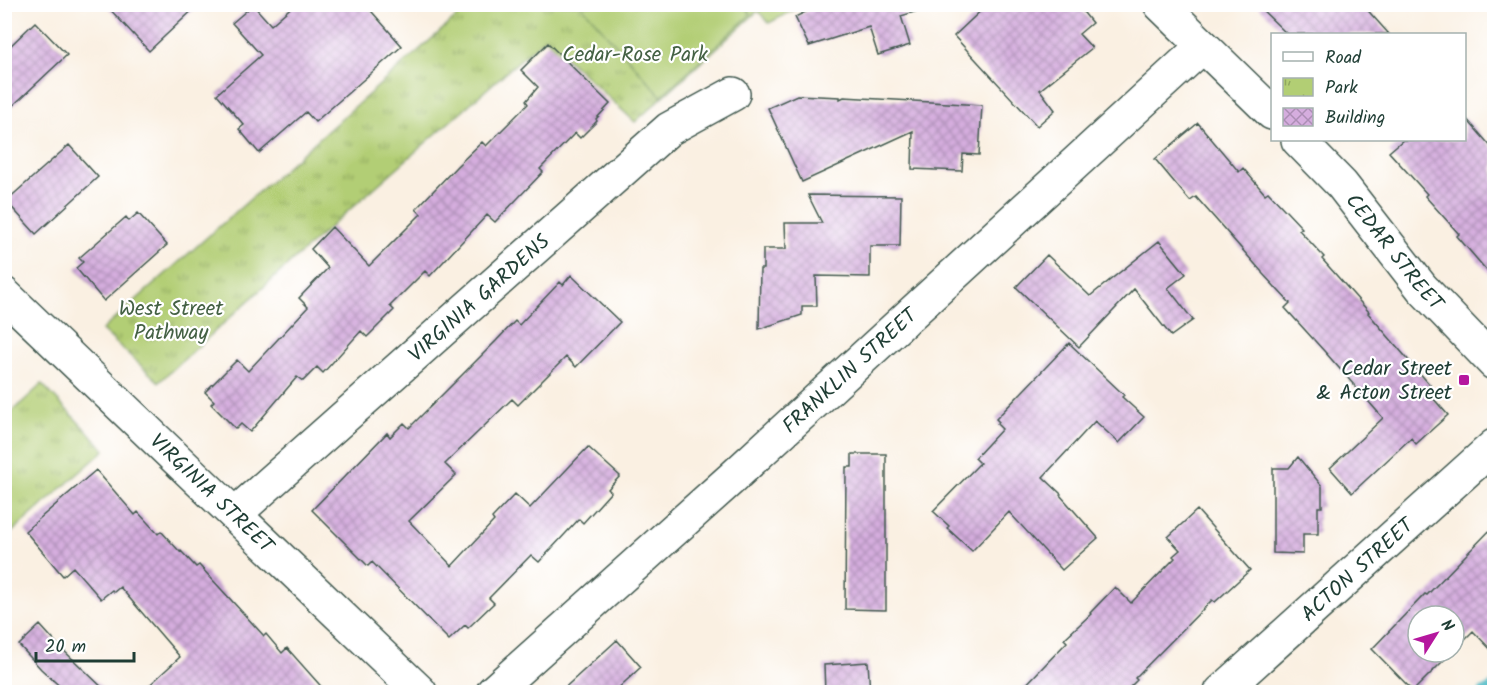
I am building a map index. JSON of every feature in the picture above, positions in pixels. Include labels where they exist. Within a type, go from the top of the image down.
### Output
[{"type":"street","points":[[1160,4],[1271,112]]},
{"type":"street","name":"FRANKLIN STREET","points":[[493,693],[732,478],[1203,46]]},
{"type":"street","name":"VIRGINIA GARDENS","points":[[235,514],[669,129],[733,94]]},
{"type":"street","name":"CEDAR STREET","points":[[1299,141],[1341,185],[1422,288],[1494,363]]},
{"type":"street","name":"VIRGINIA STREET","points":[[4,294],[420,693]]},
{"type":"street","name":"ACTON STREET","points":[[1221,693],[1494,446]]},
{"type":"green space","name":"West Street Pathway","points":[[794,4],[798,8],[769,23],[758,11],[635,122],[545,38],[331,226],[159,382],[102,330],[470,5]]},
{"type":"green space","name":"Cedar-Rose Park","points":[[581,5],[743,5],[751,14],[661,96]]},
{"type":"green space","points":[[42,384],[105,450],[5,538],[5,418]]},
{"type":"building","points":[[105,4],[199,4],[149,51]]},
{"type":"building","points":[[295,4],[365,4],[402,46],[315,122],[306,112],[259,153],[239,129],[244,125],[217,94],[261,55],[232,23],[253,5],[271,25]]},
{"type":"building","points":[[822,4],[920,4],[921,10],[901,16],[910,45],[878,55],[869,27],[809,46],[795,17]]},
{"type":"building","points":[[988,4],[1077,4],[1092,23],[1079,34],[1092,48],[1040,90],[1055,110],[1037,126],[954,36]]},
{"type":"building","points":[[1256,4],[1362,4],[1388,33],[1286,33]]},
{"type":"building","points":[[35,22],[67,55],[4,114],[4,52]]},
{"type":"building","points":[[548,43],[610,104],[596,119],[597,121],[580,138],[575,133],[540,169],[543,172],[495,222],[487,215],[430,276],[425,271],[390,306],[394,310],[367,337],[361,331],[323,373],[317,367],[303,381],[297,377],[250,432],[241,424],[236,429],[211,404],[214,401],[205,392],[237,360],[248,371],[308,307],[299,298],[328,268],[311,249],[332,227],[369,266],[421,214],[416,209],[457,166],[482,142],[486,146],[528,104],[526,101],[538,87],[521,70]]},
{"type":"building","points":[[797,95],[982,105],[979,155],[963,154],[962,171],[912,169],[913,131],[802,182],[768,108]]},
{"type":"building","points":[[1466,118],[1494,150],[1494,279],[1457,236],[1459,234],[1425,196],[1427,194],[1389,152],[1402,141],[1466,141]]},
{"type":"building","points":[[1198,123],[1239,172],[1243,168],[1265,194],[1268,192],[1302,228],[1299,230],[1324,257],[1322,259],[1430,385],[1436,394],[1432,397],[1448,415],[1416,444],[1411,438],[1352,493],[1330,468],[1383,418],[1285,308],[1290,303],[1196,197],[1190,201],[1155,159]]},
{"type":"building","points":[[69,145],[98,177],[36,234],[6,201]]},
{"type":"building","points":[[808,195],[901,196],[900,246],[870,246],[870,277],[816,276],[817,306],[802,306],[802,315],[759,329],[760,269],[763,269],[763,249],[786,249],[785,223],[822,223]]},
{"type":"building","points":[[138,213],[167,245],[104,301],[76,268],[83,262],[79,258],[126,217],[129,221]]},
{"type":"building","points":[[1159,241],[1186,274],[1168,288],[1193,320],[1171,336],[1134,289],[1079,347],[1016,287],[1047,255],[1090,296]]},
{"type":"building","points":[[571,275],[620,322],[576,367],[566,357],[518,405],[512,399],[445,464],[456,475],[409,521],[452,566],[494,521],[492,518],[515,494],[530,508],[588,447],[620,476],[608,489],[611,492],[583,523],[579,519],[539,562],[531,555],[489,598],[494,603],[468,628],[465,625],[449,640],[372,562],[368,566],[312,510],[387,433],[390,437],[404,423],[409,428],[515,321],[519,325],[560,282],[563,285]]},
{"type":"building","points":[[1069,343],[1144,417],[1119,443],[1095,421],[1043,477],[1061,494],[1098,538],[1062,570],[1009,512],[972,551],[947,528],[949,526],[933,511],[980,463],[975,458],[1002,429],[996,419]]},
{"type":"building","points":[[852,454],[886,454],[886,610],[845,609],[846,467],[852,467]]},
{"type":"building","points":[[1298,457],[1322,486],[1322,507],[1318,507],[1318,534],[1303,534],[1303,554],[1273,553],[1273,468],[1289,468]]},
{"type":"building","points":[[96,470],[135,515],[138,512],[158,534],[161,531],[196,567],[199,565],[264,636],[266,634],[282,653],[287,648],[327,693],[141,693],[180,657],[120,587],[101,599],[73,567],[63,576],[25,531]]},
{"type":"building","points":[[1197,510],[1250,570],[1215,602],[1212,600],[1135,678],[1137,680],[1124,693],[1018,693],[1067,642],[1064,639],[1115,587],[1131,603],[1175,558],[1173,556],[1180,550],[1168,537]]},
{"type":"building","points":[[1494,526],[1494,653],[1473,631],[1466,638],[1466,604],[1415,604],[1425,594],[1427,595]]},
{"type":"building","points":[[1406,614],[1406,664],[1440,664],[1413,691],[1372,649]]},
{"type":"building","points":[[40,625],[108,693],[67,693],[41,669],[19,645]]},
{"type":"building","points":[[617,640],[641,667],[613,693],[559,693]]},
{"type":"building","points":[[868,662],[870,693],[825,693],[824,665]]},
{"type":"waterway","points":[[1483,692],[1494,686]]},
{"type":"place","name":"Cedar Street & Acton Street","points":[[1464,380]]}]
